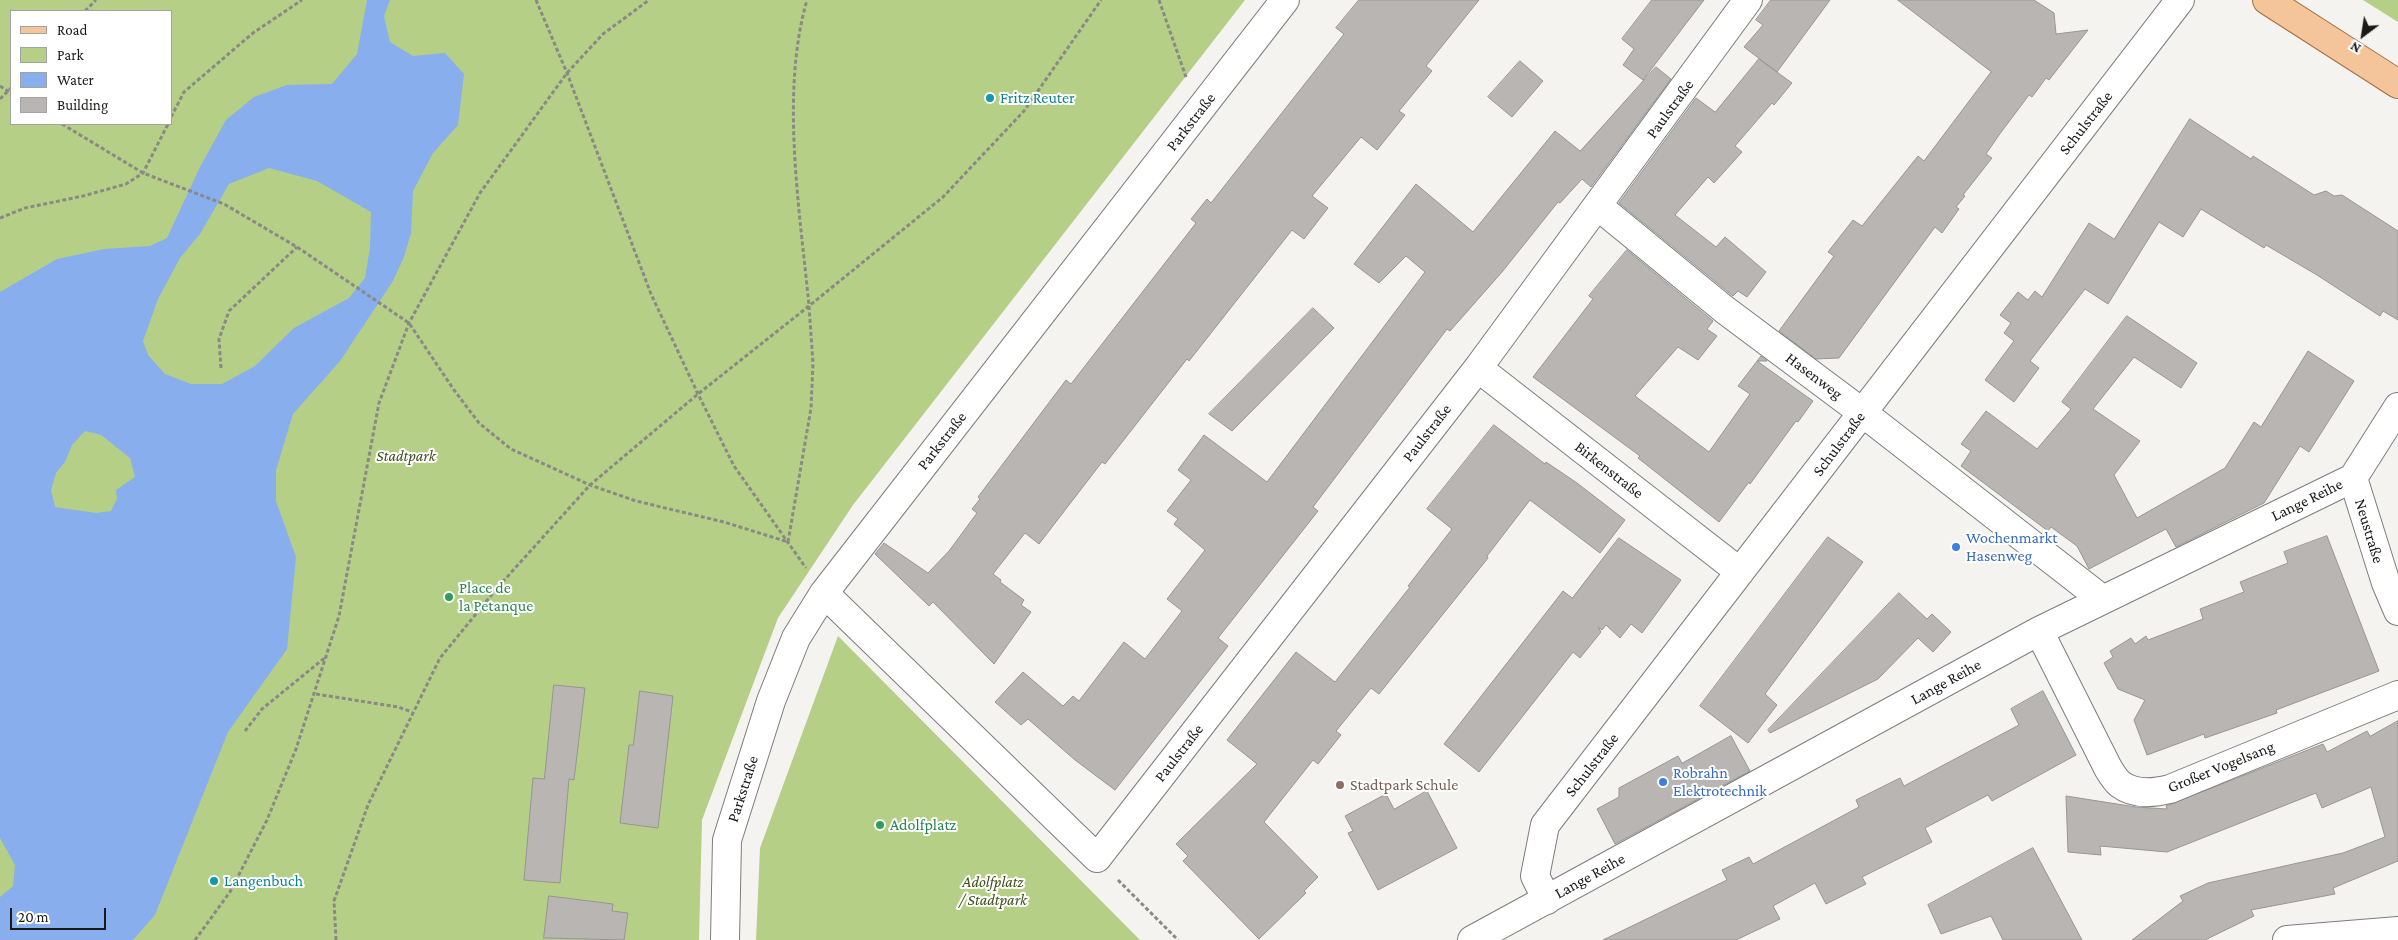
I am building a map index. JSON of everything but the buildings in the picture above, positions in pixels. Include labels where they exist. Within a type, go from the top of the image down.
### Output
[{"type":"main road","points":[[2267,0],[2398,84]]},
{"type":"street","name":"Parkstraße","points":[[725,940],[727,840],[775,692],[796,638],[824,593],[1285,0]]},
{"type":"street","name":"Paulstraße","points":[[1097,858],[1478,368],[1748,0]]},
{"type":"street","name":"Schulstraße","points":[[1547,900],[1535,876],[1545,825],[2180,0]]},
{"type":"street","name":"Hasenweg","points":[[1598,206],[1725,310],[1863,412],[2102,599]]},
{"type":"street","name":"Birkenstraße","points":[[1478,368],[1740,572]]},
{"type":"street","name":"Lange Reihe","points":[[1472,940],[2038,631],[2353,478],[2398,407]]},
{"type":"street","name":"Neustraße","points":[[2353,478],[2386,583],[2398,611]]},
{"type":"street","points":[[824,593],[1097,858]]},
{"type":"street","name":"Großer Vogelsang","points":[[2038,631],[2108,768],[2120,784],[2136,791],[2153,793],[2170,789],[2398,695]]},
{"type":"street","points":[[2287,940],[2398,931]]},
{"type":"path","points":[[86,10],[96,0]]},
{"type":"path","points":[[172,115],[184,92],[253,34],[302,0]]},
{"type":"path","points":[[536,0],[567,73],[651,294],[734,466],[788,542]]},
{"type":"path","points":[[195,940],[230,892],[267,820],[316,694],[339,616],[379,403],[410,323],[480,193],[567,73],[603,34],[649,0]]},
{"type":"path","points":[[788,542],[812,408],[813,363],[796,166],[795,103],[799,32],[807,0]]},
{"type":"path","points":[[336,940],[334,901],[368,806],[412,712],[440,658],[498,587],[590,485],[698,394],[943,197],[1024,111],[1101,0]]},
{"type":"path","points":[[1159,0],[1199,111]]},
{"type":"path","points":[[0,86],[10,90],[0,99]]},
{"type":"path","points":[[64,125],[143,173],[224,204],[298,247],[410,323],[454,390],[479,423],[511,449],[590,485],[636,501],[724,522],[788,542]]},
{"type":"path","points":[[0,218],[25,208],[83,196],[126,184],[143,173],[167,125]]},
{"type":"path","points":[[221,368],[219,339],[229,310],[298,247]]},
{"type":"path","points":[[244,730],[262,709],[328,656]]},
{"type":"path","points":[[316,694],[398,707],[412,712]]},
{"type":"path","points":[[1097,858],[1178,940]]},
{"type":"green space","name":"Stadtpark","points":[[0,0],[1245,0],[853,505],[778,618],[702,820],[699,940],[0,940]]},
{"type":"green space","points":[[2363,0],[2398,0],[2398,22]]},
{"type":"green space","name":"Adolfplatz / Stadtpark","points":[[838,636],[1140,940],[756,940],[760,848]]},
{"type":"water","points":[[367,0],[390,0],[384,16],[390,42],[413,56],[445,53],[464,74],[458,125],[433,153],[413,191],[411,233],[404,257],[393,281],[340,361],[293,414],[276,470],[276,501],[296,557],[287,649],[228,732],[155,915],[133,940],[0,940],[0,897],[13,886],[15,865],[0,838],[0,292],[57,259],[104,249],[150,246],[167,238],[200,167],[226,120],[254,97],[287,85],[332,84],[357,54]],"holes":[[[269,168],[317,181],[371,212],[370,247],[365,278],[349,298],[294,328],[255,366],[222,384],[191,384],[165,374],[148,355],[143,341],[158,299],[180,258],[200,234],[229,184]],[[85,431],[101,435],[130,458],[135,477],[116,490],[117,499],[111,511],[96,513],[55,507],[51,490],[56,473],[65,462],[72,445]]]},
{"type":"place","name":"Fritz Reuter","points":[[990,98]]},
{"type":"place","name":"Wochenmarkt Hasenweg","points":[[1956,547]]},
{"type":"place","name":"Place de la Petanque","points":[[449,597]]},
{"type":"place","name":"Robrahn Elektrotechnik","points":[[1663,782]]},
{"type":"place","name":"Stadtpark Schule","points":[[1340,785]]},
{"type":"place","name":"Adolfplatz","points":[[880,825]]},
{"type":"place","name":"Langenbuch","points":[[214,881]]}]
